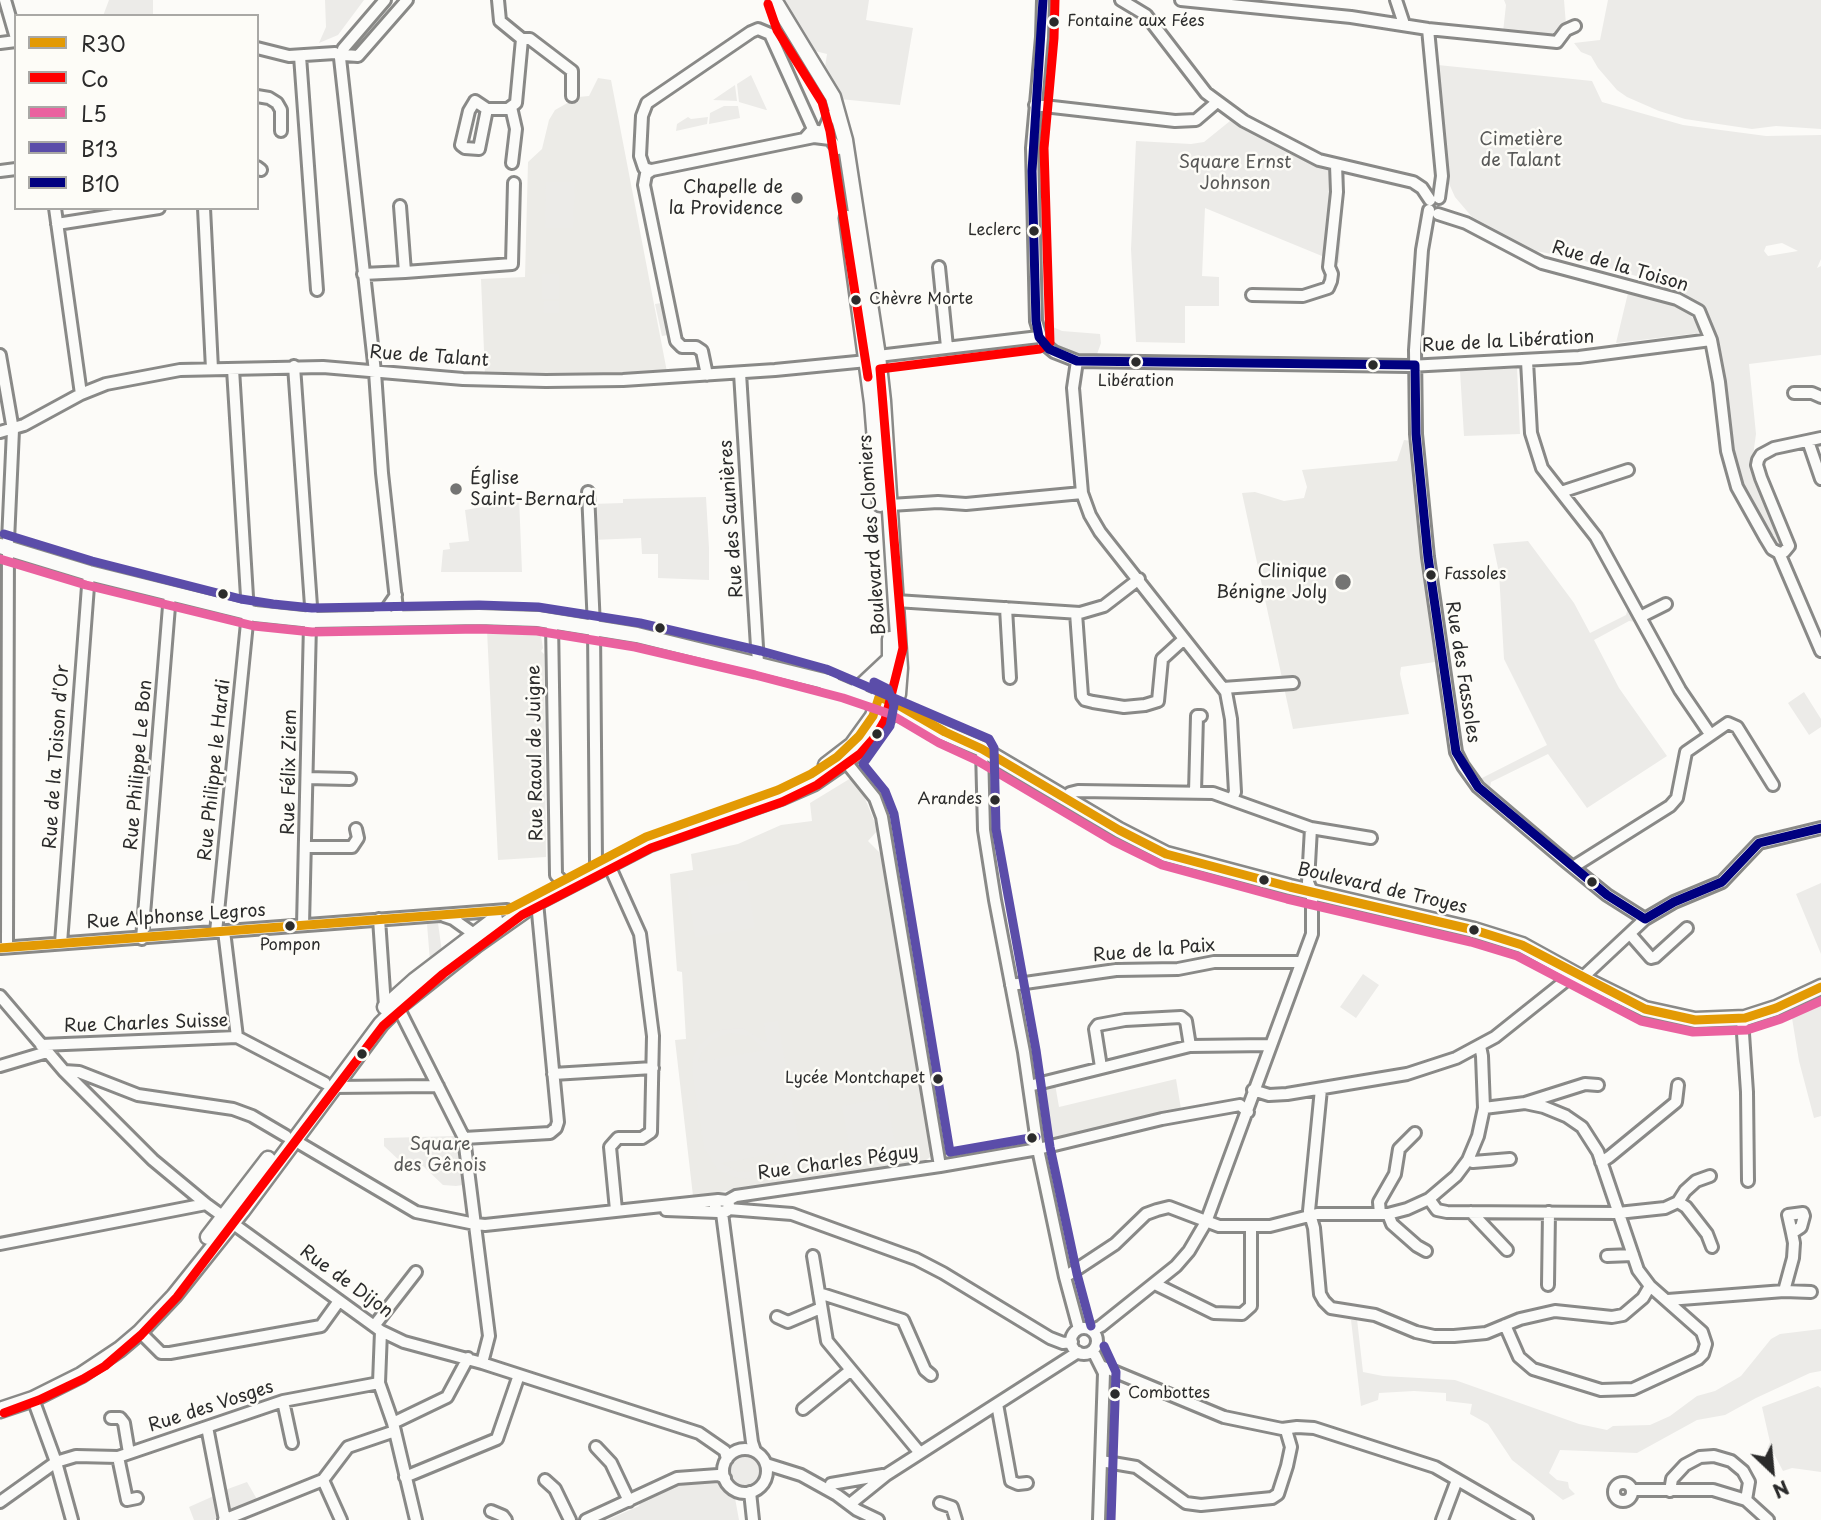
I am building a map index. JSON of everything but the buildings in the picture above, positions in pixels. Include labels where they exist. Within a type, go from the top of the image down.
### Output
[{"type":"main road","points":[[763,0],[811,73],[830,116],[838,149],[872,358]]},
{"type":"main road","points":[[774,0],[824,79],[838,111],[845,140],[872,358]]},
{"type":"main road","name":"Boulevard des Clomiers","points":[[872,358],[890,505],[900,668],[900,687],[886,704]]},
{"type":"main road","name":"Boulevard des Clomiers","points":[[872,358],[890,653],[886,704]]},
{"type":"main road","points":[[4,547],[89,573],[248,612],[312,620],[479,617],[594,627],[758,663],[857,690],[886,704]]},
{"type":"main road","points":[[857,690],[890,653]]},
{"type":"main road","points":[[823,681],[886,704]]},
{"type":"main road","points":[[0,1410],[33,1399],[81,1375],[111,1356],[140,1332],[174,1296],[329,1085],[376,1030],[392,1006],[454,949],[508,910],[562,881],[672,835],[798,791],[851,758],[879,720],[886,704]]},
{"type":"main road","points":[[392,1006],[422,988],[495,930],[537,902],[657,832],[778,790],[811,774],[852,745],[886,704]]},
{"type":"main road","name":"Boulevard de Troyes","points":[[886,704],[982,749],[1119,830],[1166,854],[1474,930],[1522,945],[1645,1009],[1695,1020],[1742,1019],[1776,1009],[1821,987]]},
{"type":"main road","points":[[422,988],[440,968],[466,948],[474,934],[495,930]]},
{"type":"main road","points":[[0,1401],[57,1379],[97,1356],[167,1290],[229,1219]]},
{"type":"street","points":[[5,0],[14,32]]},
{"type":"street","points":[[385,0],[341,54],[398,618]]},
{"type":"street","points":[[259,48],[289,56],[358,56],[407,0]]},
{"type":"street","points":[[498,0],[500,21],[522,39],[530,39],[572,71],[572,96]]},
{"type":"street","points":[[1043,0],[1032,172],[1036,321],[1040,337],[1049,349],[1077,361],[1073,388],[1082,493],[1094,524],[1223,688],[1228,699],[1235,792],[1233,799]]},
{"type":"street","points":[[1121,0],[1136,3]]},
{"type":"street","points":[[1181,0],[1558,42],[1566,30],[1575,26]]},
{"type":"street","points":[[1396,0],[1404,24]]},
{"type":"street","name":"Rue de la Toison","points":[[1136,3],[1200,86],[1244,121],[1319,160],[1413,182],[1422,188],[1435,209],[1542,263],[1677,299],[1699,311],[1711,340]]},
{"type":"street","points":[[651,170],[644,168],[640,156],[642,116],[647,103],[755,29],[763,29],[770,34],[813,129],[820,132],[824,130],[830,116]]},
{"type":"street","name":"Rue des Fassoles","points":[[1428,29],[1442,176],[1435,209],[1425,228],[1422,250],[1415,365],[1416,434],[1428,557],[1456,752],[1478,787],[1607,895],[1645,919]]},
{"type":"street","points":[[487,109],[508,109],[516,103],[522,39]]},
{"type":"street","points":[[300,56],[317,290]]},
{"type":"street","points":[[259,96],[277,103],[281,110],[281,131]]},
{"type":"street","points":[[1035,105],[1175,121],[1196,120],[1217,102]]},
{"type":"street","points":[[511,107],[516,129],[512,163]]},
{"type":"street","points":[[802,139],[809,136],[813,129]]},
{"type":"street","points":[[707,375],[701,349],[682,347],[677,343],[644,186],[646,174],[651,170],[802,139],[825,137],[833,141],[838,149]]},
{"type":"street","points":[[1252,295],[1303,296],[1328,288],[1332,274],[1329,267],[1337,192],[1336,165]]},
{"type":"street","points":[[363,274],[512,264],[514,183]]},
{"type":"street","points":[[400,205],[405,272]]},
{"type":"street","points":[[55,210],[81,394]]},
{"type":"street","points":[[57,224],[146,210]]},
{"type":"street","points":[[204,210],[212,369]]},
{"type":"street","points":[[939,267],[947,347]]},
{"type":"street","points":[[872,358],[1040,337]]},
{"type":"street","points":[[1711,340],[1727,451],[1734,478],[1766,539],[1772,549],[1779,553],[1821,652]]},
{"type":"street","name":"Rue de la Libération","points":[[1077,361],[1415,365],[1579,357],[1711,340]]},
{"type":"street","name":"Rue de Talant","points":[[0,432],[13,430],[81,394],[106,384],[180,370],[335,367],[375,372],[530,381],[740,373],[872,358]]},
{"type":"street","points":[[0,360],[13,430],[4,547],[3,948]]},
{"type":"street","points":[[1527,361],[1531,433],[1542,468],[1596,537],[1680,690],[1710,734]]},
{"type":"street","name":"Rue Félix Ziem","points":[[294,366],[312,620],[303,925]]},
{"type":"street","name":"Rue Philippe le Hardi","points":[[233,369],[248,612],[220,931],[237,1037]]},
{"type":"street","name":"Rue des Saunières","points":[[740,373],[758,663]]},
{"type":"street","points":[[1794,393],[1812,393],[1821,397]]},
{"type":"street","points":[[1779,553],[1789,546],[1761,478],[1758,460],[1773,448],[1821,438]]},
{"type":"street","points":[[1808,441],[1821,479]]},
{"type":"street","points":[[1561,492],[1628,470]]},
{"type":"street","points":[[588,492],[602,864],[640,934],[653,1036],[651,1132],[642,1138],[618,1138],[610,1147],[616,1210]]},
{"type":"street","points":[[890,505],[938,502],[966,504],[1082,493]]},
{"type":"street","name":"Rue de la Toison d'Or","points":[[61,943],[89,573]]},
{"type":"street","points":[[896,601],[1076,614],[1104,606],[1139,579]]},
{"type":"street","name":"Rue Philippe Le Bon","points":[[142,939],[170,594]]},
{"type":"street","points":[[374,618],[387,608],[396,595]]},
{"type":"street","points":[[1640,617],[1666,604]]},
{"type":"street","points":[[1006,608],[1010,678]]},
{"type":"street","points":[[1076,614],[1082,696],[1085,699],[1124,707],[1158,701],[1162,659],[1184,639]]},
{"type":"street","name":"Rue Raoul de Juigne","points":[[552,622],[556,875],[562,881]]},
{"type":"street","points":[[1223,688],[1293,683]]},
{"type":"street","points":[[1195,792],[1197,716],[1201,716]]},
{"type":"street","points":[[1573,867],[1670,806],[1677,798],[1686,752],[1728,723],[1737,726],[1773,785]]},
{"type":"street","points":[[982,749],[984,830],[1038,1149],[1065,1277],[1079,1329]]},
{"type":"street","points":[[851,758],[875,798],[882,817],[940,1166]]},
{"type":"street","points":[[307,778],[350,779]]},
{"type":"street","points":[[1068,798],[1070,793],[1078,791],[1213,793],[1311,828],[1371,838]]},
{"type":"street","points":[[1092,1331],[1155,1284],[1189,1251],[1206,1222],[1311,934],[1312,892],[1308,882],[1311,828]]},
{"type":"street","points":[[1253,1090],[1277,1095],[1321,1089],[1407,1074],[1456,1058],[1480,1046],[1578,976],[1645,919],[1674,902],[1722,882],[1759,843],[1821,828]]},
{"type":"street","points":[[306,847],[352,847],[358,838],[356,829]]},
{"type":"street","points":[[464,1138],[550,1133],[558,1122],[537,902]]},
{"type":"street","name":"Rue Alphonse Legros","points":[[3,948],[438,915],[458,918],[508,910]]},
{"type":"street","points":[[454,949],[459,935],[458,918]]},
{"type":"street","name":"Rue Alphonse Legros","points":[[458,918],[474,934]]},
{"type":"street","points":[[379,919],[392,1006],[464,1138],[489,1336],[482,1363]]},
{"type":"street","points":[[1630,934],[1651,958],[1687,928]]},
{"type":"street","name":"Rue de la Paix","points":[[1011,985],[1116,970],[1178,969],[1214,962],[1301,962]]},
{"type":"street","name":"Rue de Dijon","points":[[0,996],[64,1071],[144,1151],[206,1204],[377,1328],[404,1342],[482,1363],[699,1433],[725,1451],[727,1460]]},
{"type":"street","points":[[1101,1067],[1095,1028],[1098,1025],[1125,1020],[1181,1017],[1186,1021],[1190,1046]]},
{"type":"street","points":[[1742,1019],[1747,1092],[1748,1181]]},
{"type":"street","name":"Rue Charles Suisse","points":[[0,1066],[44,1049],[237,1037],[329,1085],[438,1086]]},
{"type":"street","points":[[1029,1086],[1190,1046],[1270,1045]]},
{"type":"street","points":[[1065,1277],[1115,1244],[1146,1214],[1169,1207],[1219,1226],[1251,1227],[1281,1225],[1317,1214],[1384,1214],[1407,1209],[1429,1199],[1450,1182],[1468,1160],[1481,1125],[1484,1108],[1480,1046]]},
{"type":"street","points":[[553,1074],[653,1068]]},
{"type":"street","points":[[64,1071],[79,1072],[138,1095],[233,1109],[290,1138],[416,1212],[475,1224],[639,1209],[723,1207],[792,1214],[916,1259],[1050,1338],[1086,1354],[1093,1351],[1097,1341],[1092,1331],[1079,1329],[1073,1335],[1075,1347]]},
{"type":"street","points":[[1484,1108],[1525,1103],[1585,1084],[1598,1085]]},
{"type":"street","points":[[1601,1162],[1676,1102],[1678,1085]]},
{"type":"street","points":[[1321,1089],[1310,1217],[1314,1228],[1320,1294],[1331,1308],[1375,1315],[1416,1332],[1434,1336],[1486,1333],[1520,1319],[1555,1311],[1612,1317],[1623,1315],[1643,1298],[1650,1286]]},
{"type":"street","points":[[1505,1325],[1519,1357],[1533,1369],[1601,1390],[1633,1388],[1691,1363],[1703,1354],[1706,1345],[1702,1332],[1650,1286],[1639,1269],[1601,1162],[1588,1134],[1575,1121],[1544,1107],[1525,1103]]},
{"type":"street","name":"Rue Charles Péguy","points":[[723,1207],[736,1196],[767,1190],[940,1166],[1038,1149],[1162,1119],[1240,1105],[1248,1112]]},
{"type":"street","points":[[1415,1133],[1399,1149],[1395,1174],[1379,1202],[1392,1224],[1417,1247],[1426,1251]]},
{"type":"street","points":[[1468,1160],[1473,1162],[1510,1159]]},
{"type":"street","points":[[1429,1199],[1440,1212],[1618,1213],[1665,1208],[1678,1202],[1696,1181],[1710,1176]]},
{"type":"street","points":[[1678,1202],[1686,1207],[1707,1234],[1712,1247]]},
{"type":"street","points":[[0,1244],[206,1204]]},
{"type":"street","points":[[723,1207],[755,1451],[766,1464],[790,1470],[878,1520]]},
{"type":"street","points":[[1471,1212],[1507,1250]]},
{"type":"street","points":[[1548,1285],[1549,1212]]},
{"type":"street","points":[[1155,1284],[1214,1313],[1242,1314],[1251,1306],[1251,1227]]},
{"type":"street","points":[[1784,1291],[1793,1258],[1792,1233]]},
{"type":"street","points":[[1607,1256],[1633,1255]]},
{"type":"street","points":[[813,1256],[827,1341],[920,1453]]},
{"type":"street","points":[[416,1272],[377,1328],[379,1383],[394,1427],[416,1520]]},
{"type":"street","points":[[1668,1300],[1784,1291],[1811,1292]]},
{"type":"street","points":[[819,1293],[903,1320],[925,1370],[931,1375]]},
{"type":"street","points":[[140,1332],[161,1353],[170,1353],[321,1326],[339,1301]]},
{"type":"street","points":[[777,1317],[788,1322],[821,1308]]},
{"type":"street","points":[[849,1503],[886,1475],[997,1404],[1075,1347]]},
{"type":"street","points":[[1093,1351],[1104,1373],[1099,1520]]},
{"type":"street","points":[[207,1427],[225,1520],[323,1480],[348,1447],[394,1427],[447,1397],[468,1359]]},
{"type":"street","points":[[1101,1366],[1213,1414],[1286,1430],[1297,1427],[1314,1428],[1435,1466],[1527,1520]]},
{"type":"street","points":[[803,1409],[850,1370]]},
{"type":"street","points":[[405,1477],[497,1439],[519,1375]]},
{"type":"street","name":"Rue des Vosges","points":[[56,1462],[76,1455],[118,1457],[283,1401],[379,1383]]},
{"type":"street","points":[[33,1399],[56,1462],[72,1520]]},
{"type":"street","points":[[283,1401],[292,1443]]},
{"type":"street","points":[[997,1404],[1011,1481],[1018,1484],[1027,1483]]},
{"type":"street","points":[[111,1418],[120,1418],[124,1423],[130,1453]]},
{"type":"street","points":[[1101,1461],[1136,1467],[1186,1503],[1201,1505],[1272,1497],[1278,1494],[1291,1447],[1286,1430]]},
{"type":"street","points":[[596,1447],[611,1463],[629,1501]]},
{"type":"street","points":[[725,1478],[724,1465],[727,1460],[740,1450],[755,1451]]},
{"type":"street","points":[[1670,1491],[1672,1479],[1685,1465],[1700,1457],[1714,1456],[1731,1461],[1743,1471],[1749,1482],[1746,1500]]},
{"type":"street","points":[[118,1457],[127,1500],[137,1498]]},
{"type":"street","points":[[0,1502],[56,1462]]},
{"type":"street","points":[[586,1520],[677,1478],[718,1475],[725,1478],[735,1490],[750,1492],[758,1489],[764,1482],[766,1464]]},
{"type":"street","points":[[764,1482],[778,1475],[788,1475],[834,1498],[889,1520]]},
{"type":"street","points":[[831,1484],[886,1475]]},
{"type":"street","points":[[323,1480],[341,1520]]},
{"type":"street","points":[[545,1480],[555,1489],[570,1520]]},
{"type":"street","points":[[1442,1520],[1457,1480]]},
{"type":"street","points":[[1633,1490],[1713,1490],[1746,1500],[1768,1520]]},
{"type":"street","points":[[750,1492],[753,1520]]},
{"type":"street","points":[[940,1503],[952,1507],[956,1520]]},
{"type":"street","points":[[491,1511],[506,1520]]},
{"type":"shaded area","points":[[598,78],[611,80],[667,372],[595,376],[485,375],[481,279],[525,277],[528,162],[542,149],[549,120],[555,110],[578,97],[589,96]]},
{"type":"shaded area","name":"Clinique Bénigne Joly","points":[[1404,440],[1412,441],[1420,529],[1418,535],[1435,662],[1401,667],[1400,674],[1409,714],[1293,729],[1242,493],[1255,492],[1284,501],[1304,498],[1307,487],[1302,470],[1397,461]]},
{"type":"shaded area","points":[[487,630],[534,630],[541,636],[541,651],[544,654],[546,857],[498,860]]},
{"type":"shaded area","points":[[851,778],[861,789],[878,830],[868,841],[882,855],[930,1157],[924,1162],[693,1196],[675,1040],[686,1039],[682,972],[677,971],[670,874],[693,870],[691,854],[738,844],[781,825],[812,821],[810,803]]},
{"type":"shaded area","points":[[1176,1079],[1181,1109],[1048,1143],[1044,1139],[1037,1092],[1041,1087],[1055,1084],[1059,1107]]},
{"type":"green space","points":[[109,0],[153,0],[153,14],[104,14]]},
{"type":"green space","points":[[325,0],[364,0],[338,35],[319,43],[326,27]]},
{"type":"green space","points":[[784,0],[869,0],[866,20],[913,28],[900,105],[840,99],[825,67],[827,54],[815,51]]},
{"type":"green space","points":[[1504,0],[1564,0],[1566,25],[1553,38],[1503,32],[1506,5]]},
{"type":"green space","points":[[1608,0],[1821,0],[1821,129],[1776,126],[1752,129],[1685,119],[1627,97],[1617,90],[1591,56],[1581,52],[1574,43],[1600,40]]},
{"type":"green space","name":"Cimetière de Talant","points":[[1438,65],[1592,81],[1602,102],[1683,125],[1766,136],[1821,135],[1821,259],[1817,268],[1821,266],[1821,355],[1749,364],[1756,434],[1753,472],[1781,539],[1782,545],[1779,548],[1775,546],[1747,499],[1735,470],[1730,451],[1724,386],[1711,326],[1699,305],[1677,288],[1578,259],[1536,251],[1472,217],[1455,197],[1446,177]],"holes":[[[1782,243],[1798,251],[1768,256],[1764,251],[1766,246]]]},
{"type":"green space","points":[[751,75],[767,110],[739,102],[737,84]]},
{"type":"green space","points":[[735,85],[737,101],[713,100]]},
{"type":"green space","points":[[724,106],[738,106],[740,118],[709,124],[710,113]]},
{"type":"green space","points":[[688,117],[708,117],[707,124],[676,131],[677,124]]},
{"type":"green space","name":"Square Ernst Johnson","points":[[1230,121],[1288,153],[1345,175],[1339,263],[1205,208],[1202,276],[1219,277],[1219,306],[1185,306],[1185,343],[1136,342],[1131,249],[1136,141],[1191,144],[1204,142]]},
{"type":"green space","points":[[546,182],[575,182],[573,228],[545,228]]},
{"type":"green space","points":[[542,274],[559,274],[559,299],[542,299]]},
{"type":"green space","points":[[1628,293],[1684,307],[1699,326],[1699,333],[1616,343]]},
{"type":"green space","points":[[544,301],[559,301],[559,313],[543,313]]},
{"type":"green space","points":[[661,303],[668,335],[662,336],[655,304]]},
{"type":"green space","points":[[1053,327],[1062,331],[1100,334],[1101,343],[1096,357],[1076,356],[1051,344],[1046,334]]},
{"type":"green space","points":[[1517,368],[1520,434],[1464,436],[1460,371]]},
{"type":"green space","points":[[494,494],[519,497],[522,572],[441,572],[443,550],[450,549],[449,543],[469,541],[465,510],[488,506]]},
{"type":"green space","points":[[706,497],[709,580],[658,578],[658,554],[642,554],[641,538],[592,540],[591,504],[623,503],[623,499]]},
{"type":"green space","points":[[1528,541],[1574,603],[1590,633],[1626,615],[1628,608],[1636,622],[1629,621],[1594,640],[1619,688],[1667,756],[1587,808],[1548,754],[1491,782],[1490,788],[1480,779],[1547,745],[1504,659],[1499,573],[1493,544]]},
{"type":"green space","points":[[1804,692],[1821,719],[1821,727],[1809,735],[1788,703]]},
{"type":"green space","points":[[523,813],[541,813],[541,848],[523,848]]},
{"type":"green space","points":[[747,880],[755,928],[695,938],[687,890]]},
{"type":"green space","points":[[1821,883],[1821,954],[1796,894]]},
{"type":"green space","points":[[438,923],[442,952],[430,961],[427,924]]},
{"type":"green space","points":[[1363,974],[1379,985],[1356,1018],[1340,1007]]},
{"type":"green space","points":[[1821,997],[1821,1116],[1814,1118],[1799,1061],[1791,1012]]},
{"type":"green space","points":[[778,1021],[803,1164],[788,1166],[786,1152],[776,1167],[768,1172],[748,1179],[733,1177],[717,1169],[704,1148],[692,1073],[693,1058],[700,1044],[711,1034],[722,1030],[743,1028],[767,1043],[764,1023]],"holes":[[[730,1033],[749,1036],[765,1050],[698,1062],[710,1043]],[[778,1153],[771,1163],[755,1171],[738,1172],[721,1163]]]},
{"type":"green space","points":[[887,1098],[898,1161],[853,1169],[842,1106]]},
{"type":"green space","name":"Square des Gênois","points":[[456,1136],[463,1185],[456,1186],[443,1185],[423,1166],[402,1163],[384,1146],[384,1138]]},
{"type":"green space","points":[[1357,1319],[1363,1372],[1383,1376],[1455,1380],[1579,1424],[1607,1430],[1613,1426],[1650,1425],[1670,1416],[1697,1396],[1715,1391],[1741,1376],[1771,1339],[1780,1334],[1821,1329],[1821,1371],[1810,1373],[1725,1415],[1697,1420],[1637,1453],[1560,1450],[1549,1473],[1557,1480],[1568,1482],[1569,1488],[1575,1494],[1563,1500],[1512,1460],[1488,1424],[1470,1414],[1472,1404],[1446,1401],[1446,1393],[1414,1391],[1379,1393],[1378,1400],[1361,1406],[1351,1320]]},
{"type":"green space","points":[[1818,1386],[1821,1388],[1821,1472],[1792,1468],[1783,1471],[1773,1452],[1767,1449],[1770,1442],[1762,1407]]},
{"type":"green space","points":[[745,1453],[758,1458],[763,1471],[758,1484],[745,1489],[732,1484],[727,1471],[732,1458]]},
{"type":"green space","points":[[711,1480],[735,1498],[739,1520],[607,1520],[639,1506],[677,1483]]},
{"type":"green space","points":[[247,1482],[258,1501],[235,1509],[230,1508],[225,1490]]},
{"type":"green space","points":[[216,1495],[218,1518],[194,1520],[189,1507]]},
{"type":"transit line","name":"B10","points":[[1043,0],[1032,171],[1036,321],[1039,337],[1049,349],[1077,361],[1415,365]]},
{"type":"transit line","name":"Co","points":[[4,1413],[83,1379],[105,1366],[141,1335],[177,1297],[383,1026],[443,974],[522,915],[651,848],[782,802],[817,785],[860,754],[875,737],[885,720],[903,648],[880,369],[1040,349],[1050,343],[1044,148],[1055,0]]},
{"type":"transit line","name":"Co","points":[[768,4],[777,30],[822,102],[830,131],[868,377]]},
{"type":"transit line","name":"B10","points":[[1415,365],[1416,434],[1428,557],[1456,752],[1478,787],[1607,895],[1645,919]]},
{"type":"transit line","name":"B13","points":[[4,534],[92,561],[241,599],[273,604],[312,608],[479,605],[538,607],[640,623],[826,669],[989,739],[994,748],[996,829],[1036,1050],[1050,1147],[1091,1326]]},
{"type":"transit line","name":"L5","points":[[0,559],[86,585],[254,626],[312,632],[479,629],[537,631],[635,647],[755,675],[843,698],[890,714],[939,743],[976,760],[1113,841],[1162,865],[1287,899],[1471,942],[1517,956],[1641,1021],[1693,1032],[1747,1030],[1781,1019],[1821,1001]]},
{"type":"transit line","name":"B13","points":[[874,682],[888,689],[894,705],[890,726],[863,764],[885,791],[894,814],[950,1152],[1036,1137]]},
{"type":"transit line","name":"R30","points":[[0,948],[507,910],[646,837],[778,790],[811,774],[837,757],[859,736],[873,716],[879,697],[982,749],[1119,830],[1166,854],[1290,887],[1474,930],[1522,945],[1645,1009],[1695,1020],[1745,1018],[1776,1008],[1821,987]]},
{"type":"transit line","name":"B10","points":[[1645,919],[1674,902],[1722,882],[1759,843],[1821,828]]},
{"type":"transit line","name":"B13","points":[[1104,1346],[1116,1372],[1111,1520]]},
{"type":"place","name":"Fontaine aux Fées","points":[[1054,22]]},
{"type":"place","name":"Chapelle de la Providence","points":[[797,198]]},
{"type":"place","name":"Leclerc","points":[[1034,231]]},
{"type":"place","name":"Chèvre Morte","points":[[856,300]]},
{"type":"place","name":"Libération","points":[[1136,362]]},
{"type":"place","name":"Église Saint-Bernard","points":[[456,489]]},
{"type":"place","name":"Fassoles","points":[[1431,575]]},
{"type":"place","name":"Clinique Bénigne Joly","points":[[1343,582]]},
{"type":"place","name":"Arandes","points":[[995,800]]},
{"type":"place","name":"Pompon","points":[[290,926]]},
{"type":"place","name":"Lycée Montchapet","points":[[938,1079]]},
{"type":"place","name":"Combottes","points":[[1115,1394]]}]
